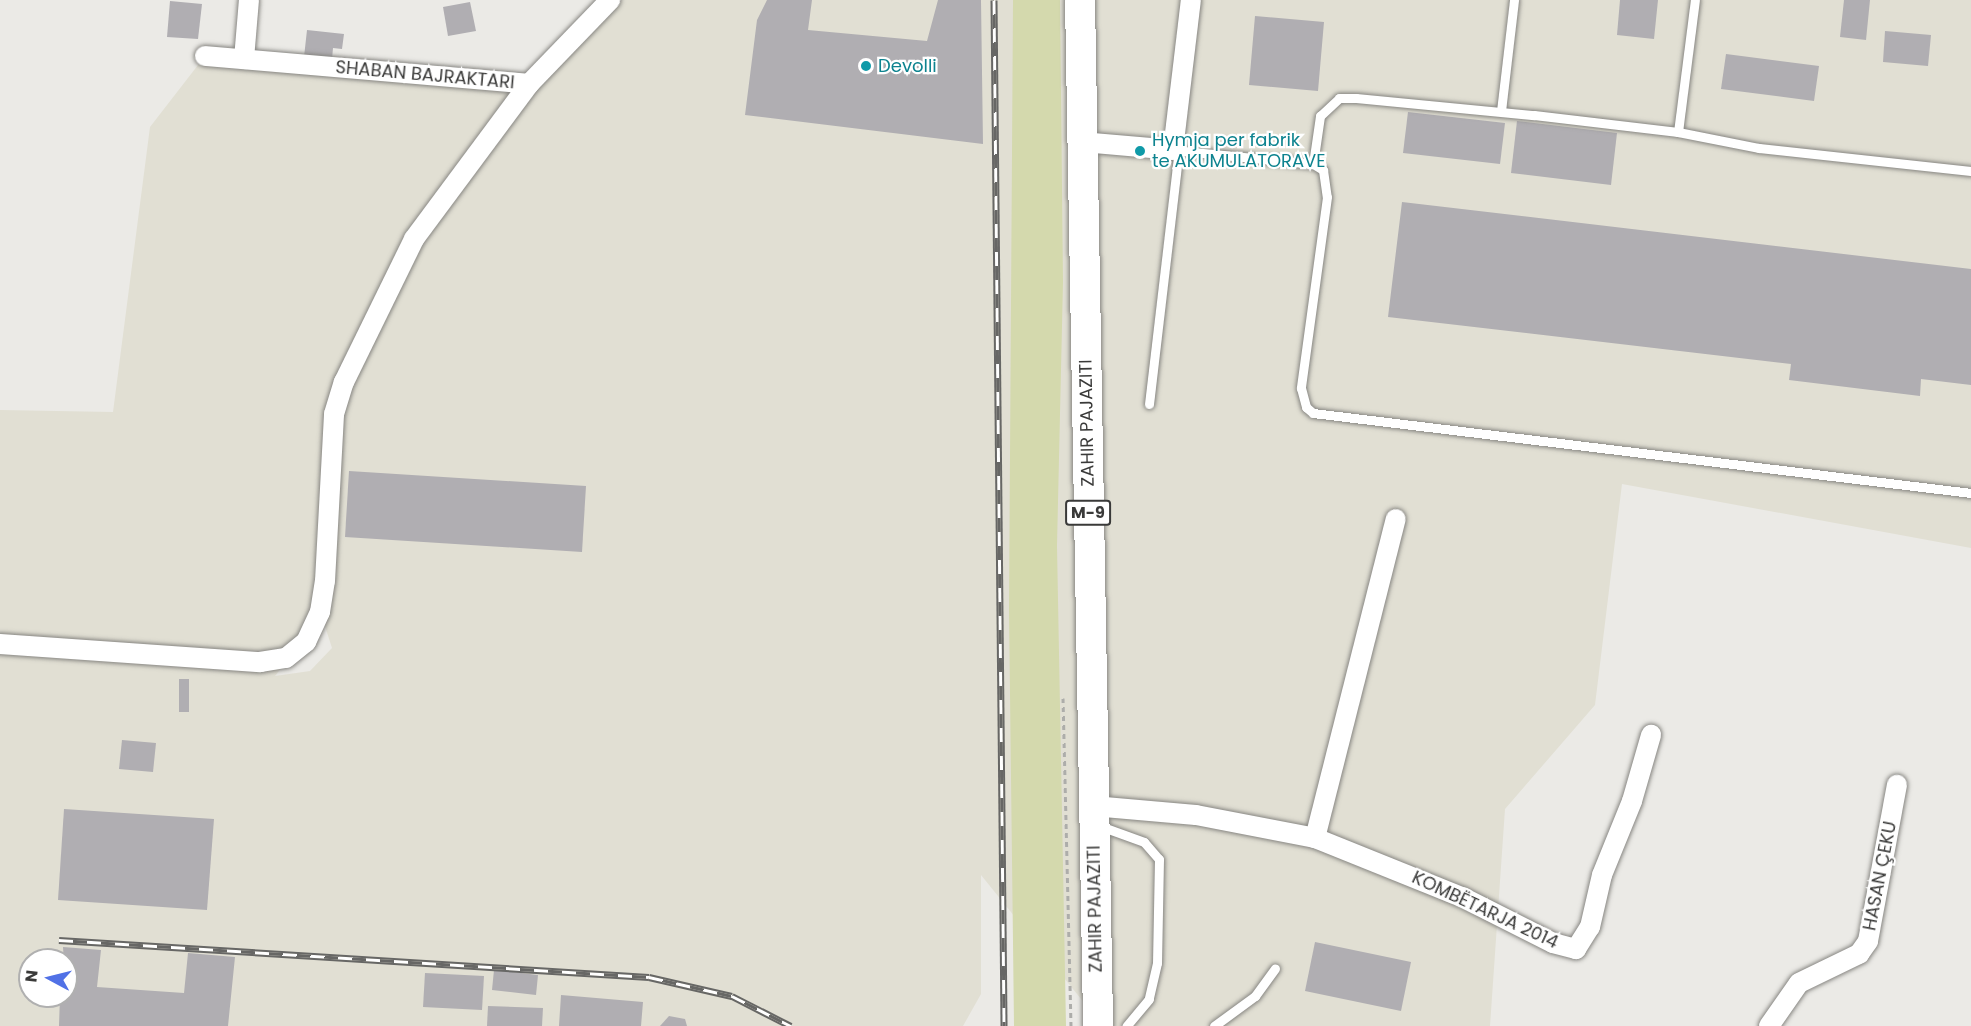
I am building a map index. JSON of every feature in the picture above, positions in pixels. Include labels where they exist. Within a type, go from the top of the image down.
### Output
[{"type":"main road","name":"ZAHIR PAJAZITI","points":[[1080,0],[1098,1026]]},
{"type":"street","points":[[244,60],[249,0]]},
{"type":"street","name":"SHABAN BAJRAKTARI","points":[[205,56],[528,84],[610,0]]},
{"type":"street","points":[[1082,142],[1176,150],[1191,0]]},
{"type":"street","points":[[0,644],[260,662],[286,658],[306,642],[320,612],[325,581],[334,414],[344,382],[414,239],[528,84]]},
{"type":"street","points":[[1315,838],[1395,519]]},
{"type":"street","name":"KOMBËTARJA 2014","points":[[1093,815],[1196,815],[1315,838],[1462,897],[1553,943],[1576,949],[1585,941],[1602,875],[1632,801],[1651,735]]},
{"type":"street","name":"HASAN ÇEKU","points":[[1769,1026],[1799,983],[1859,954],[1868,941],[1897,785]]},
{"type":"lane","points":[[1501,111],[1514,0]]},
{"type":"lane","points":[[1678,132],[1695,0]]},
{"type":"lane","points":[[1313,164],[1320,116],[1339,98],[1501,111],[1678,132],[1759,148],[1971,171]]},
{"type":"lane","points":[[1149,404],[1176,150],[1313,164],[1323,170],[1328,182],[1301,388],[1306,407],[1313,413],[1971,494]]},
{"type":"lane","points":[[1093,815],[1144,842],[1159,859],[1157,963],[1149,999],[1126,1026]]},
{"type":"lane","points":[[1214,1026],[1256,996],[1275,968]]},
{"type":"path","points":[[1063,698],[1071,1026]]},
{"type":"shaded area","points":[[610,0],[1971,0],[1971,548],[1622,484],[1595,705],[1505,809],[1490,1026],[1098,1026],[1098,1020],[981,875],[981,994],[963,1026],[0,1026],[0,410],[113,412],[150,127],[205,56],[528,84]],"holes":[[[322,617],[332,648],[310,671],[275,676]]]},
{"type":"green space","points":[[1013,0],[1060,0],[1063,282],[1057,546],[1066,1026],[1014,1026],[1009,610]]},
{"type":"building","name":"Devolli","points":[[767,0],[812,0],[808,30],[927,41],[938,0],[981,0],[983,144],[745,115],[757,20]]},
{"type":"building","points":[[1620,0],[1658,0],[1654,39],[1617,35]]},
{"type":"building","points":[[1844,0],[1870,0],[1866,40],[1840,37]]},
{"type":"building","points":[[170,1],[202,4],[198,39],[167,37]]},
{"type":"building","points":[[470,2],[476,31],[448,36],[443,7]]},
{"type":"building","points":[[1255,16],[1324,22],[1318,91],[1249,85]]},
{"type":"building","points":[[307,30],[344,34],[342,49],[333,48],[332,59],[304,57]]},
{"type":"building","points":[[1885,31],[1931,35],[1928,66],[1883,62]]},
{"type":"building","points":[[1726,54],[1819,66],[1814,101],[1721,89]]},
{"type":"building","points":[[1408,112],[1505,123],[1500,164],[1403,153]]},
{"type":"building","points":[[1517,121],[1617,133],[1611,185],[1511,173]]},
{"type":"building","points":[[1402,202],[1971,269],[1971,385],[1921,379],[1920,396],[1789,380],[1791,364],[1388,317]]},
{"type":"building","points":[[349,471],[586,486],[582,552],[345,537]]},
{"type":"building","points":[[179,679],[189,679],[189,712],[179,712]]},
{"type":"building","points":[[122,740],[156,743],[153,772],[119,769]]},
{"type":"building","points":[[64,809],[214,819],[207,910],[58,900]]},
{"type":"building","points":[[1315,942],[1411,962],[1401,1011],[1305,991]]},
{"type":"building","points":[[78,948],[101,950],[97,987],[184,993],[188,953],[235,957],[228,1026],[59,1026],[60,1008],[78,1008]]},
{"type":"building","points":[[494,970],[538,975],[536,995],[492,990]]},
{"type":"building","points":[[425,973],[484,976],[482,1010],[423,1007]]},
{"type":"building","points":[[561,995],[643,1002],[641,1026],[559,1026]]},
{"type":"building","points":[[488,1006],[543,1008],[542,1026],[487,1026]]},
{"type":"building","points":[[669,1016],[685,1019],[687,1026],[660,1026]]},
{"type":"railway","points":[[994,0],[1004,1026]]},
{"type":"railway","points":[[59,940],[649,977],[732,996],[791,1026]]},
{"type":"place","name":"Devolli","points":[[866,66]]},
{"type":"place","name":"Hymja per fabrik te AKUMULATORAVE","points":[[1140,151]]}]
